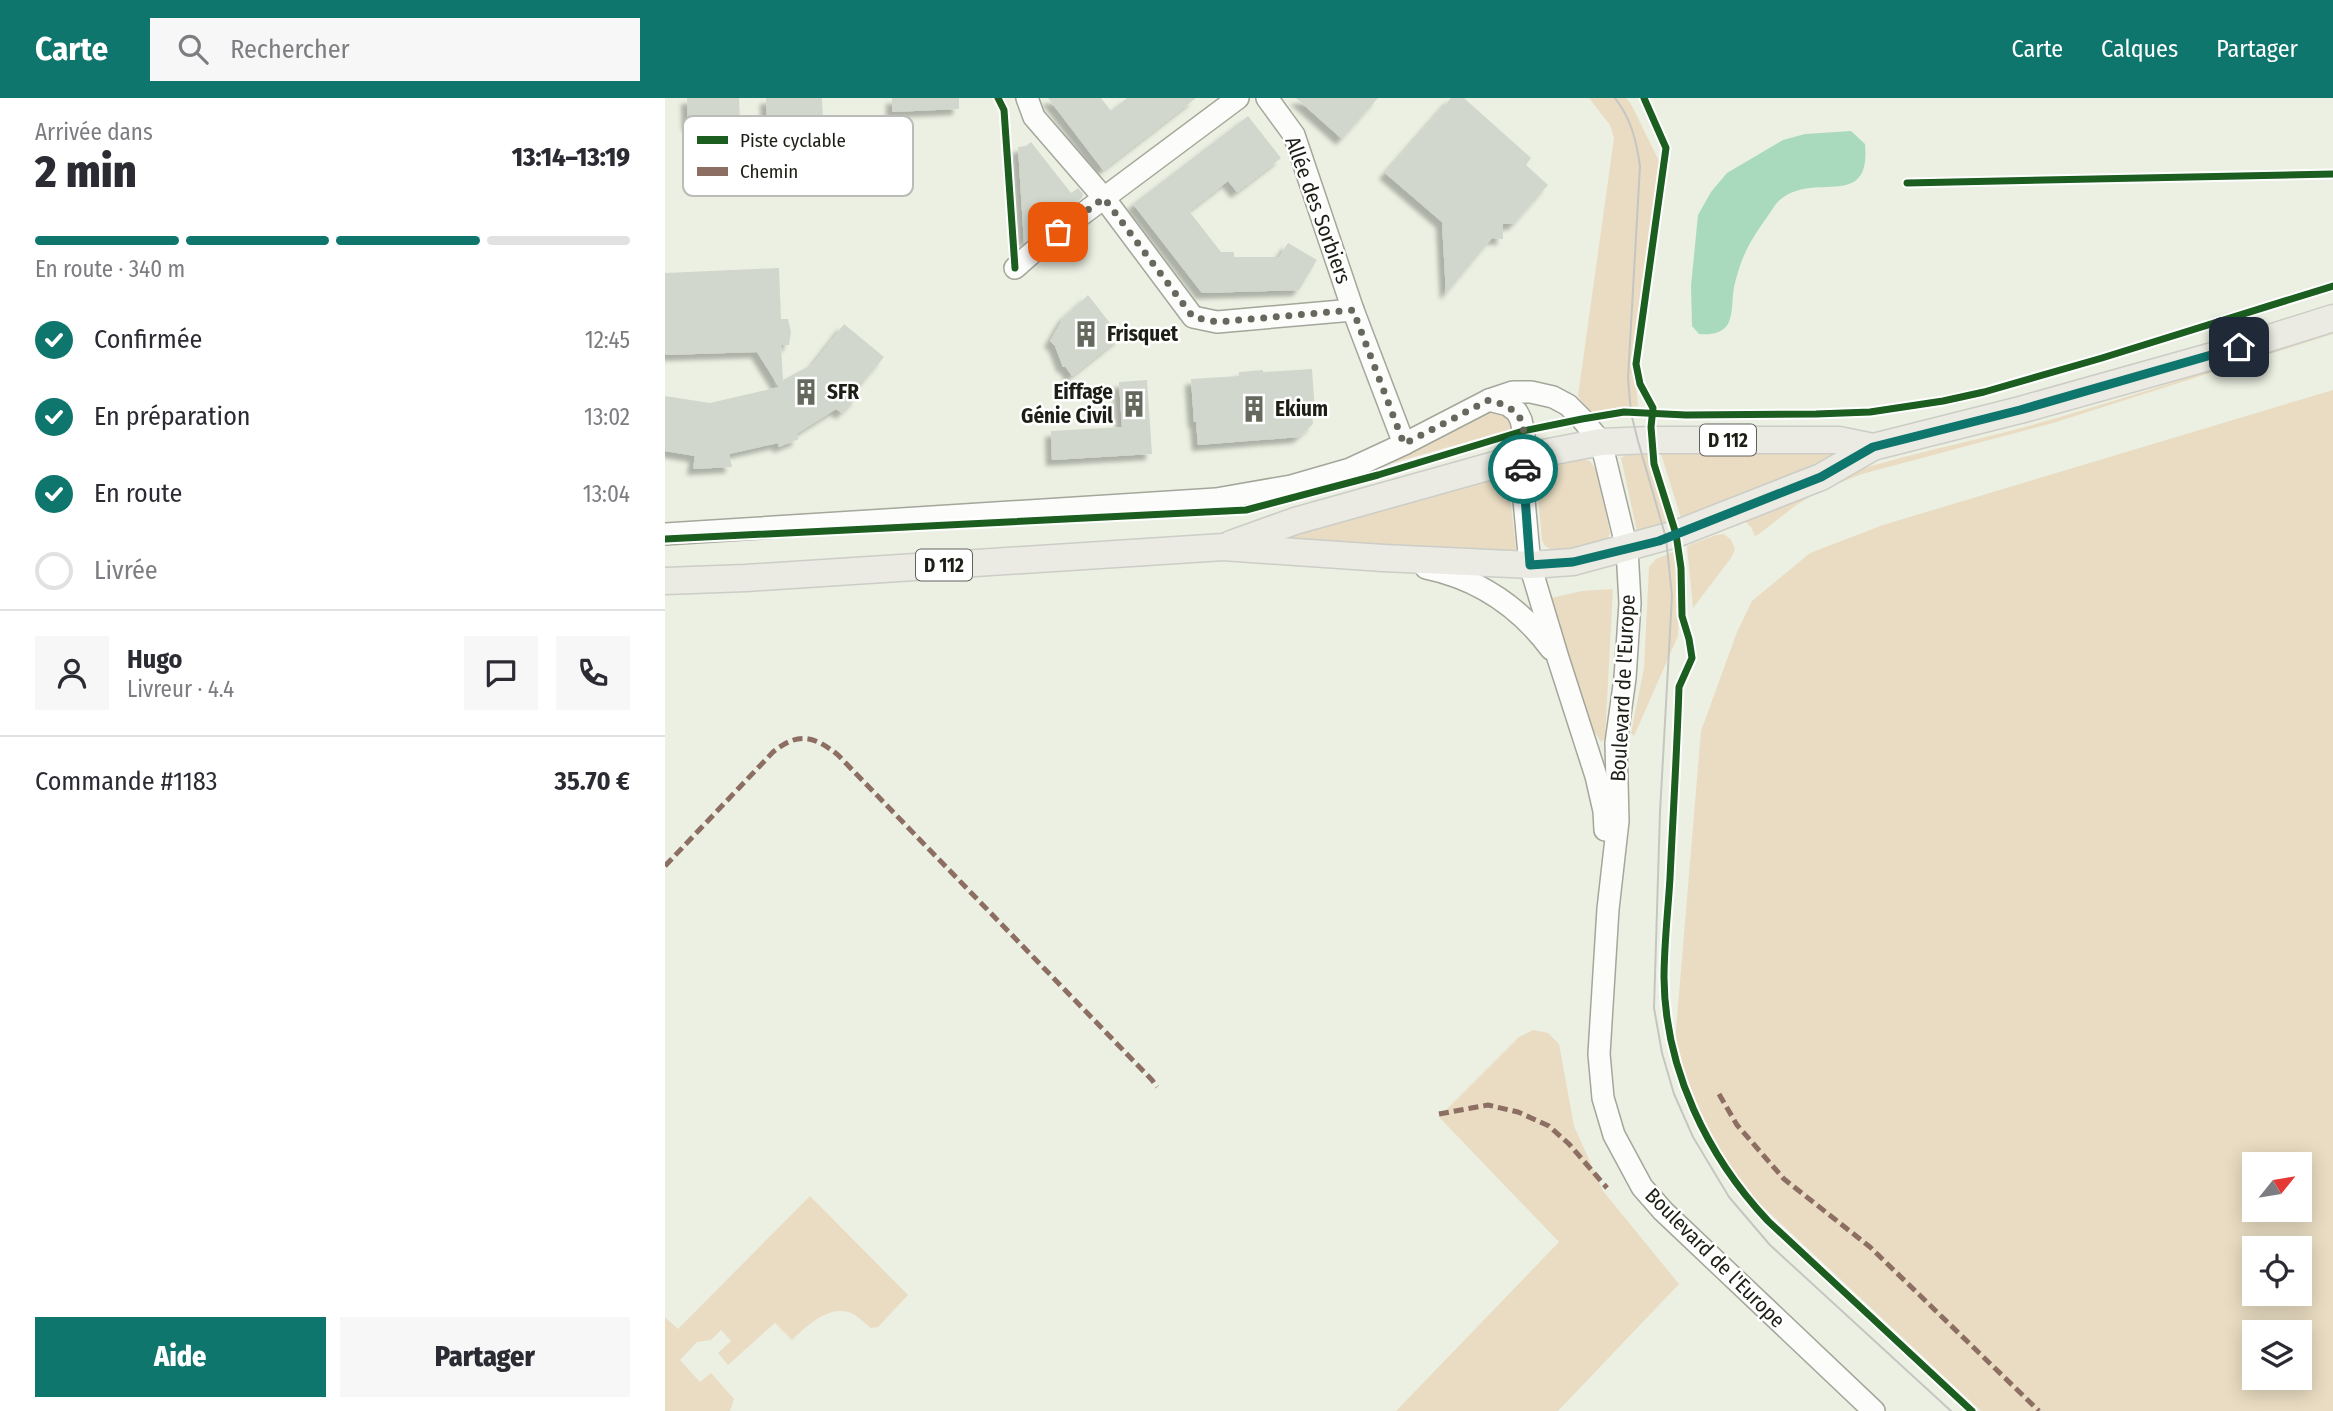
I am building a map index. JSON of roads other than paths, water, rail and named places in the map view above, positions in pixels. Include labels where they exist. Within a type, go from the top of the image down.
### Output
[{"type":"main road","name":"D 112","points":[[1627,549],[1666,538],[1821,477],[1873,447],[2177,366],[2333,318]]},
{"type":"main road","name":"D 112","points":[[1601,443],[1651,440],[1839,440],[1873,447]]},
{"type":"main road","points":[[1523,457],[1601,443]]},
{"type":"main road","name":"D 112","points":[[1223,547],[1296,521],[1523,457]]},
{"type":"main road","name":"D 112","points":[[665,581],[1223,547],[1530,565]]},
{"type":"main road","points":[[1530,565],[1573,562],[1627,549]]},
{"type":"street","points":[[1027,98],[1034,117],[1104,198],[1193,317],[1217,322],[1353,310]]},
{"type":"street","points":[[1015,268],[1041,245],[1238,98]]},
{"type":"street","points":[[1248,98],[1266,98]]},
{"type":"street","name":"Allée des Sorbiers","points":[[1266,98],[1294,135],[1353,310],[1404,444]]},
{"type":"street","points":[[665,534],[1216,499],[1291,486],[1350,469],[1489,400],[1513,392],[1531,392],[1553,397],[1568,405],[1601,443]]},
{"type":"street","name":"Boulevard de l'Europe","points":[[1489,400],[1508,405],[1517,412],[1524,434],[1523,489],[1530,565],[1596,776],[1604,811],[1608,909]]},
{"type":"street","name":"Boulevard de l'Europe","points":[[1601,443],[1627,549],[1630,603],[1625,678],[1616,743],[1618,821],[1608,909],[1599,1055],[1603,1098],[1614,1135],[1642,1186],[1663,1211],[1874,1411]]},
{"type":"street","name":"Boulevard de l'Europe","points":[[1383,558],[1444,571],[1487,589],[1526,620],[1557,657]]},
{"type":"tram line","points":[[1615,98],[1632,130],[1640,166],[1628,378],[1631,413],[1666,538],[1672,596],[1660,812],[1654,1008],[1662,1053],[1674,1094],[1693,1137],[1729,1197],[1770,1245],[1951,1411]]},
{"type":"place","name":"Frisquet","points":[[1086,334]]},
{"type":"place","name":"SFR","points":[[806,392]]},
{"type":"place","name":"Eiffage Génie Civil","points":[[1134,404]]},
{"type":"place","name":"Ekium","points":[[1254,409]]}]
